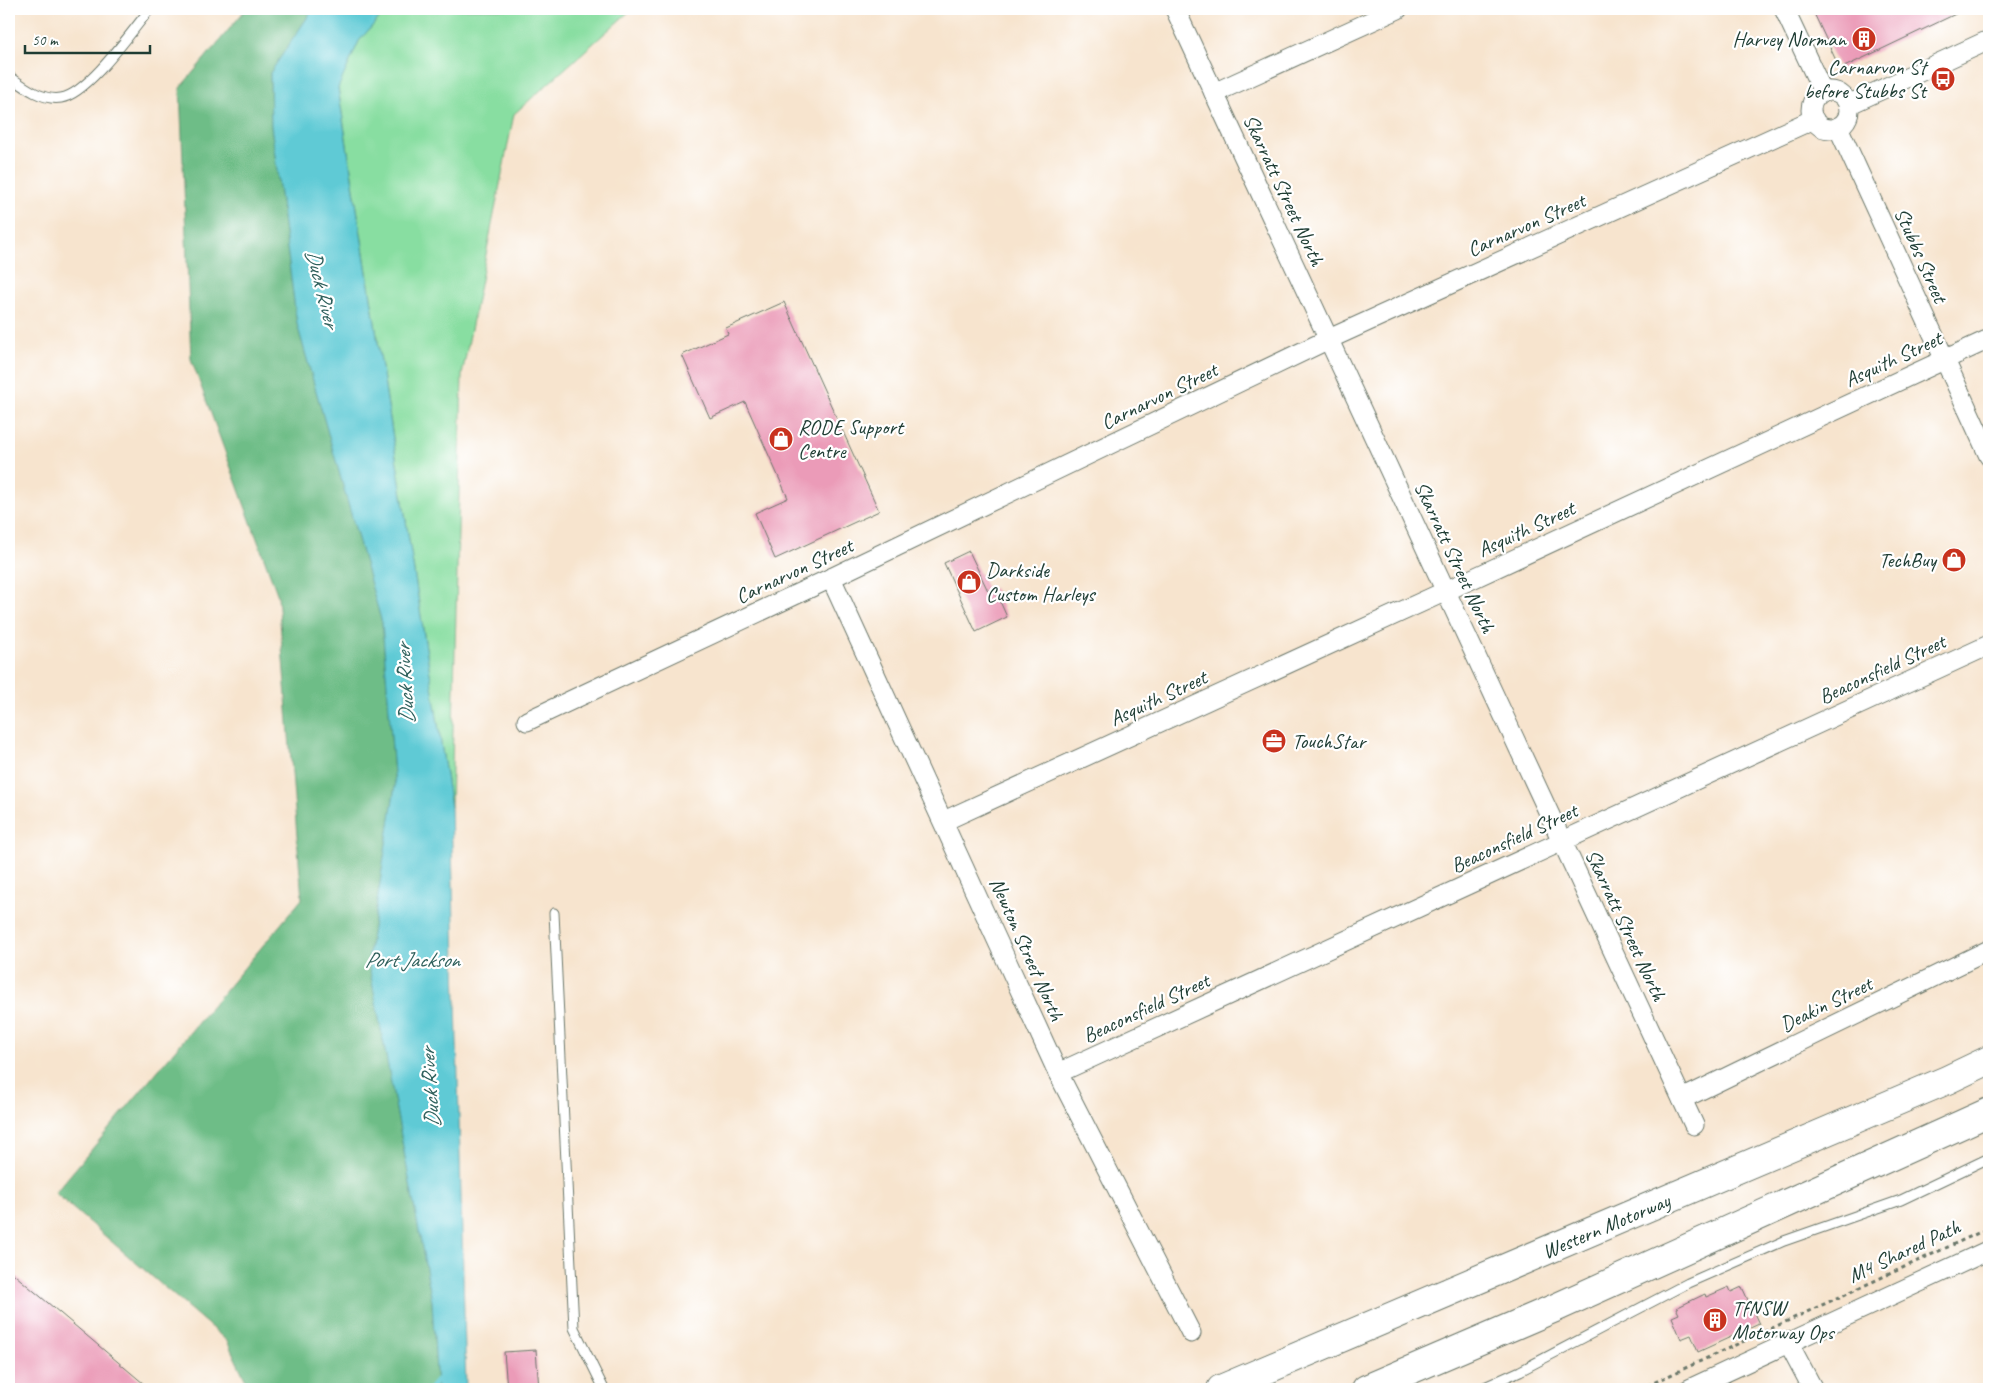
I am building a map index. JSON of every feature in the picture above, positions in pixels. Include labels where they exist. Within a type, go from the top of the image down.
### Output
[{"type":"highway","name":"Western Motorway","points":[[1221,1389],[1948,1080],[1989,1060]]},
{"type":"highway","points":[[1366,1389],[1563,1304],[1989,1112]]},
{"type":"street","name":"Skarratt Street North","points":[[1175,9],[1694,1125]]},
{"type":"street","points":[[1214,93],[1398,9]]},
{"type":"street","points":[[1784,9],[1823,92]]},
{"type":"street","points":[[1848,105],[1989,40]]},
{"type":"street","points":[[1830,91],[1842,95],[1848,105],[1847,118],[1838,126],[1822,127],[1814,119],[1812,106],[1814,100],[1823,92],[1830,91]]},
{"type":"street","name":"Carnarvon Street","points":[[527,721],[831,578],[1329,339],[1814,119]]},
{"type":"street","name":"Stubbs Street","points":[[1838,126],[1989,456]]},
{"type":"street","name":"Asquith Street","points":[[944,821],[1989,339]]},
{"type":"street","name":"Newton Street North","points":[[831,578],[1058,1073],[1191,1333]]},
{"type":"street","name":"Beaconsfield Street","points":[[1058,1073],[1989,645]]},
{"type":"street","name":"Deakin Street","points":[[1682,1099],[1989,950]]},
{"type":"street","points":[[1689,1389],[1989,1250]]},
{"type":"street","points":[[1788,1342],[1813,1389]]},
{"type":"lane","points":[[9,76],[28,90],[46,97],[61,98],[78,91],[95,76],[150,9]]},
{"type":"lane","points":[[554,913],[574,1328],[604,1389]]},
{"type":"lane","points":[[1480,1389],[1520,1371],[1688,1282],[1784,1241],[1901,1200],[1989,1158]]},
{"type":"path","name":"M4 Shared Path","points":[[1640,1389],[1989,1228]]},
{"type":"green space","points":[[246,9],[313,9],[270,73],[271,125],[297,324],[382,623],[395,786],[368,960],[432,1301],[437,1389],[245,1389],[247,1383],[227,1341],[55,1193],[302,899],[278,596],[191,359],[180,88]]},
{"type":"green space","points":[[387,9],[632,9],[514,114],[462,375],[451,807],[338,87],[359,41]]},
{"type":"water","name":"Port Jackson","points":[[313,9],[387,9],[359,41],[338,88],[451,807],[466,1389],[437,1389],[432,1301],[368,960],[395,786],[382,623],[297,324],[271,125],[270,73]]},
{"type":"building","name":"Harvey Norman","points":[[1812,9],[1966,9],[1840,69]]},
{"type":"building","points":[[784,302],[879,511],[775,559],[755,513],[788,498],[745,402],[710,418],[682,355],[728,334],[726,328]]},
{"type":"building","points":[[969,551],[988,591],[994,588],[1007,617],[976,632],[944,563]]},
{"type":"building","points":[[9,1270],[150,1389],[9,1389]]},
{"type":"building","name":"TfNSW Motorway Ops","points":[[1729,1287],[1731,1292],[1742,1287],[1759,1324],[1698,1352],[1691,1335],[1681,1339],[1672,1317],[1679,1314],[1676,1308],[1705,1294],[1706,1297]]},
{"type":"building","points":[[536,1350],[539,1389],[507,1389],[504,1352]]},
{"type":"waterway","points":[[430,1389],[441,1376]]},
{"type":"place","name":"Harvey Norman","points":[[1864,39]]},
{"type":"place","name":"Carnarvon St before Stubbs St","points":[[1943,79]]},
{"type":"place","name":"RODE Support Centre","points":[[781,439]]},
{"type":"place","name":"TechBuy","points":[[1954,560]]},
{"type":"place","name":"Darkside Custom Harleys","points":[[969,582]]},
{"type":"place","name":"TouchStar","points":[[1274,741]]},
{"type":"place","name":"TfNSW Motorway Ops","points":[[1715,1320]]},
{"type":"water label","name":"Duck River","points":[[323,288]]},
{"type":"water label","name":"Duck River","points":[[404,684]]},
{"type":"water label","name":"Duck River","points":[[429,1088]]}]
